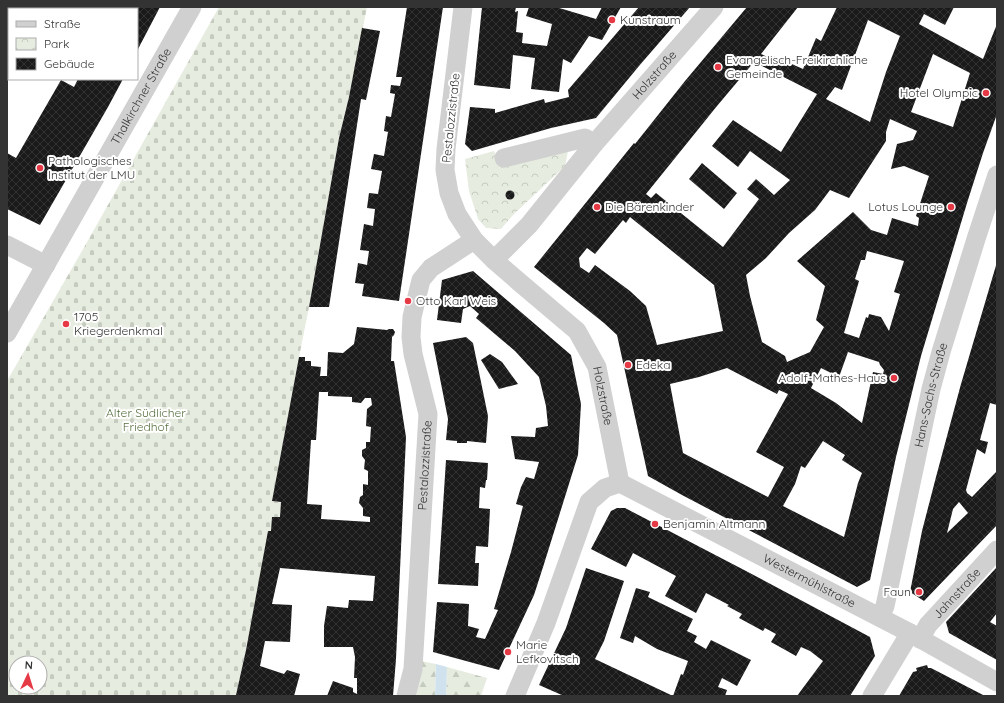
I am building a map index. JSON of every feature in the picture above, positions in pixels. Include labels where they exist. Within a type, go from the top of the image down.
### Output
[{"type":"street","name":"Thalkirchner Straße","points":[[7,333],[192,7]]},
{"type":"street","name":"Pestalozzistraße","points":[[406,696],[413,668],[428,414],[413,354],[411,337],[412,317],[422,280],[431,268],[474,240],[457,214],[450,193],[445,170],[446,149],[463,7]]},
{"type":"street","name":"Holzstraße","points":[[620,483],[598,367],[577,331],[494,260],[529,225],[594,144],[714,7]]},
{"type":"street","points":[[504,158],[585,138],[594,144]]},
{"type":"street","name":"Hans-Sachs-Straße","points":[[880,617],[885,606],[931,389],[971,254],[997,176]]},
{"type":"street","points":[[474,240],[494,260]]},
{"type":"street","points":[[7,245],[46,265]]},
{"type":"street","points":[[515,696],[546,623],[589,502],[605,488],[620,483]]},
{"type":"street","name":"Westermühlstraße","points":[[620,483],[880,617],[997,682]]},
{"type":"street","name":"Jahnstraße","points":[[872,696],[915,636],[928,625],[997,550]]},
{"type":"green space","name":"Alter Südlicher Friedhof","points":[[219,7],[367,7],[349,97],[339,138],[272,501],[281,502],[280,517],[271,531],[236,696],[7,696],[7,381]]},
{"type":"green space","points":[[494,151],[502,167],[568,151],[565,166],[513,215],[501,229],[486,228],[478,219],[469,191],[465,159]]},
{"type":"green space","points":[[421,661],[436,664],[435,696],[416,696]]},
{"type":"green space","points":[[447,667],[487,678],[481,696],[446,696]]},
{"type":"water","points":[[436,664],[447,667],[446,696],[435,696]]},
{"type":"building","points":[[23,7],[26,8],[10,8]]},
{"type":"building","points":[[160,7],[138,49],[138,8],[106,8]]},
{"type":"building","points":[[407,7],[443,7],[399,301],[362,296],[364,284],[355,283],[358,263],[367,265],[369,251],[360,250],[364,224],[373,226],[375,209],[367,208],[369,193],[378,194],[382,171],[371,169],[374,154],[384,156],[388,132],[384,131],[386,116],[391,117],[395,94],[390,93],[391,85],[400,86],[402,77],[396,77]]},
{"type":"building","points":[[482,7],[516,7],[515,12],[518,11],[516,32],[523,33],[522,43],[547,46],[552,24],[526,16],[529,7],[556,7],[596,19],[602,7],[621,7],[602,40],[589,36],[571,63],[563,59],[559,92],[531,89],[535,58],[513,55],[510,89],[474,85]]},
{"type":"building","points":[[639,7],[690,7],[596,118],[551,128],[472,151],[465,144],[470,107],[495,109],[495,113],[544,99],[545,103],[569,97],[568,90]]},
{"type":"building","points":[[747,7],[798,7],[761,54],[772,59],[774,56],[803,69],[816,38],[821,41],[837,7],[954,7],[945,25],[924,14],[919,24],[983,59],[997,24],[997,114],[967,203],[921,356],[896,457],[870,580],[857,587],[648,476],[617,335],[534,267]],"holes":[[[868,20],[900,36],[886,72],[870,122],[826,99],[835,87],[842,90]],[[933,54],[970,73],[953,127],[911,112]],[[754,62],[817,94],[781,152],[733,120],[712,146],[738,167],[750,151],[790,180],[774,195],[756,179],[747,189],[759,199],[723,247],[656,193],[651,198],[646,194]],[[890,119],[917,131],[913,140],[897,144],[891,169],[904,166],[929,176],[916,216],[919,218],[918,226],[892,218],[887,235],[871,230],[853,212],[797,261],[825,286],[816,320],[824,327],[810,352],[787,362],[785,356],[762,342],[746,275],[766,258],[789,233],[815,210],[830,190],[849,198],[886,141],[886,132]],[[630,217],[714,285],[723,331],[657,345],[646,306],[630,291],[595,265],[589,273],[580,267],[579,258],[587,248],[595,254],[623,220],[626,223]],[[867,251],[904,261],[894,292],[900,294],[889,331],[881,317],[869,314],[868,318],[866,317],[859,338],[844,333],[859,281],[855,279],[861,260],[865,260]],[[848,352],[879,362],[884,370],[883,374],[873,372],[862,423],[836,403],[811,388],[821,368],[839,377]],[[727,368],[777,394],[779,390],[788,394],[756,452],[784,467],[768,497],[683,453],[670,384]],[[823,441],[845,455],[842,460],[862,473],[844,537],[783,506],[795,484],[801,466],[805,468]]]},
{"type":"building","points":[[8,26],[8,38],[7,38]]},
{"type":"building","points":[[362,28],[380,31],[366,100],[361,99],[329,307],[309,307],[339,138],[349,97]]},
{"type":"building","points":[[7,40],[8,59],[7,59]]},
{"type":"building","name":"Pathologisches Institut der LMU","points":[[61,80],[74,87],[78,80],[122,80],[40,225],[7,209],[7,153],[16,158]]},
{"type":"building","points":[[702,163],[737,193],[724,209],[689,179]]},
{"type":"building","points":[[510,190],[515,195],[510,200],[505,195]]},
{"type":"building","points":[[997,262],[997,405],[990,403],[980,440],[988,442],[985,454],[977,449],[966,490],[972,497],[997,471],[997,525],[924,601],[910,592],[922,531],[961,384]],"holes":[[[959,502],[968,513],[947,533],[953,509]]]},
{"type":"building","points":[[473,271],[571,355],[581,404],[578,455],[534,595],[499,670],[433,652],[437,602],[469,604],[468,626],[479,629],[476,637],[485,639],[498,610],[494,609],[523,506],[516,504],[521,487],[526,477],[534,479],[539,462],[515,459],[511,436],[535,437],[536,428],[548,426],[546,406],[539,377],[515,351],[476,318],[479,314],[470,306],[463,309],[461,323],[437,320],[442,280]]},
{"type":"building","points":[[357,327],[387,330],[393,329],[395,332],[392,337],[391,361],[394,361],[406,437],[393,696],[327,696],[333,681],[353,688],[353,692],[357,694],[357,678],[354,678],[355,657],[353,647],[324,647],[324,626],[327,606],[348,608],[349,600],[373,601],[375,576],[280,568],[272,604],[292,605],[290,642],[265,641],[260,666],[284,674],[287,670],[300,674],[294,696],[239,696],[236,695],[268,531],[271,531],[272,517],[280,517],[281,502],[272,501],[299,357],[305,357],[305,361],[311,361],[311,366],[321,367],[320,376],[327,376],[328,352],[343,353],[354,344]],"holes":[[[319,392],[328,392],[328,396],[352,397],[352,402],[361,403],[365,398],[371,398],[372,405],[367,409],[366,426],[371,427],[370,442],[366,442],[366,448],[362,450],[362,456],[365,460],[364,469],[368,471],[368,485],[363,484],[363,495],[360,497],[359,503],[363,508],[363,516],[370,517],[370,522],[321,519],[322,505],[307,504],[311,440],[316,440]]]},
{"type":"building","points":[[466,337],[473,343],[488,416],[486,443],[467,441],[467,443],[457,443],[457,441],[446,440],[448,419],[433,343]]},
{"type":"building","points":[[490,354],[502,362],[518,384],[499,389],[481,360]]},
{"type":"building","points":[[446,460],[488,463],[485,488],[480,487],[479,508],[490,509],[488,547],[476,546],[475,563],[479,563],[478,586],[438,584]]},
{"type":"building","points":[[617,508],[625,508],[870,637],[875,656],[850,696],[797,696],[823,661],[810,651],[801,647],[796,656],[771,642],[776,634],[765,628],[763,631],[739,618],[742,614],[727,606],[729,605],[706,593],[696,613],[665,596],[676,576],[633,553],[626,567],[591,549],[611,511]]},
{"type":"building","points":[[997,567],[997,613],[990,622],[997,626],[997,660],[949,633],[946,622]]},
{"type":"building","points":[[586,568],[624,581],[604,641],[595,659],[673,696],[564,696],[539,685],[566,628]]},
{"type":"building","points":[[636,588],[650,592],[648,597],[693,619],[687,631],[697,636],[694,642],[706,649],[711,640],[751,660],[737,686],[722,678],[718,687],[727,690],[725,696],[673,696],[681,674],[683,675],[688,661],[657,649],[635,636],[633,643],[620,638]]},
{"type":"building","points":[[927,665],[928,668],[931,668],[985,696],[899,696],[913,672],[917,671],[916,668]]},
{"type":"place","name":"Kunstraum","points":[[612,20]]},
{"type":"place","name":"Evangelisch-Freikirchliche Gemeinde","points":[[718,67]]},
{"type":"place","name":"Hotel Olympic","points":[[986,93]]},
{"type":"place","name":"Pathologisches Institut der LMU","points":[[40,168]]},
{"type":"place","name":"Die Bärenkinder","points":[[597,207]]},
{"type":"place","name":"Lotus Lounge","points":[[951,207]]},
{"type":"place","name":"Otto Karl Weis","points":[[408,301]]},
{"type":"place","name":"1705 Kriegerdenkmal","points":[[66,324]]},
{"type":"place","name":"Edeka","points":[[628,365]]},
{"type":"place","name":"Adolf-Mathes-Haus","points":[[894,378]]},
{"type":"place","name":"Benjamin Altmann","points":[[655,524]]},
{"type":"place","name":"Faun","points":[[919,592]]},
{"type":"place","name":"Marie Lefkovitsch","points":[[508,652]]}]
